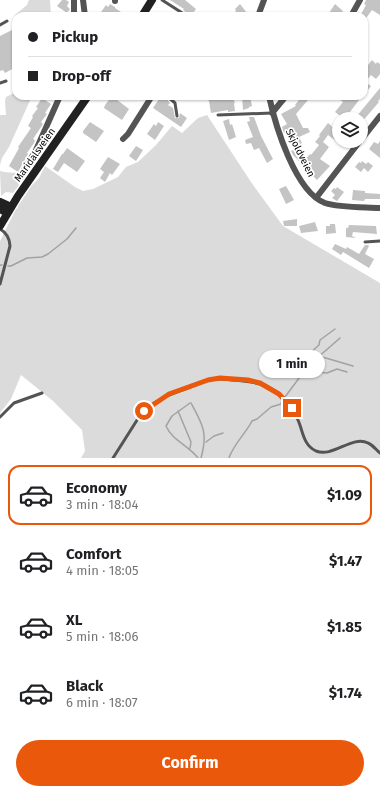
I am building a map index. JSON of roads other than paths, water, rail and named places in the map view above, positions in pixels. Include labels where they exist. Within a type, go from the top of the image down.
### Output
[{"type":"main road","points":[[144,12],[152,0]]},
{"type":"main road","name":"Maridalsveien","points":[[0,228],[6,210],[85,100]]},
{"type":"main road","points":[[0,202],[6,210]]},
{"type":"street","points":[[74,0],[74,12]]},
{"type":"street","points":[[83,0],[84,12]]},
{"type":"street","points":[[260,12],[264,0]]},
{"type":"street","points":[[353,12],[360,0]]},
{"type":"street","points":[[22,174],[36,150],[58,100]]},
{"type":"street","points":[[124,139],[149,100]]},
{"type":"street","name":"Skjoldveien","points":[[270,100],[272,113],[279,134],[293,164],[309,191],[316,198]]},
{"type":"street","points":[[272,113],[283,100]]},
{"type":"street","points":[[368,131],[380,116]]},
{"type":"street","points":[[355,148],[316,198],[330,204],[380,208]]},
{"type":"lane","points":[[162,0],[181,12]]},
{"type":"lane","points":[[0,25],[7,21]]},
{"type":"lane","points":[[0,83],[6,81]]},
{"type":"lane","points":[[172,100],[175,103],[177,116]]},
{"type":"lane","points":[[218,115],[272,113]]},
{"type":"lane","points":[[0,228],[6,234],[10,242],[0,284]]},
{"type":"lane","points":[[365,242],[380,241]]},
{"type":"lane","points":[[112,458],[140,416],[154,403],[175,392],[208,380],[220,378],[253,381],[267,386],[279,394],[292,408],[296,415],[306,442],[317,452],[328,453],[356,442],[363,442],[369,444],[380,453]]},
{"type":"lane","points":[[0,417],[14,403],[42,393]]},
{"type":"waterway","points":[[8,266],[27,258],[42,257],[48,254],[67,239],[76,228]]},
{"type":"waterway","points":[[307,356],[319,345],[320,340],[335,329]]},
{"type":"waterway","points":[[285,397],[308,366],[340,338]]},
{"type":"waterway","points":[[319,356],[353,366]]},
{"type":"waterway","points":[[304,371],[327,373],[337,369],[347,372]]},
{"type":"waterway","points":[[229,458],[233,448],[252,421],[257,419],[271,407],[281,404],[282,400]]},
{"type":"waterway","points":[[190,403],[172,416],[166,426],[172,435],[198,458]]},
{"type":"waterway","points":[[191,403],[199,417],[203,429],[204,442],[201,458]]},
{"type":"waterway","points":[[178,411],[191,442],[190,448]]},
{"type":"waterway","points":[[206,442],[214,436],[223,433]]}]
